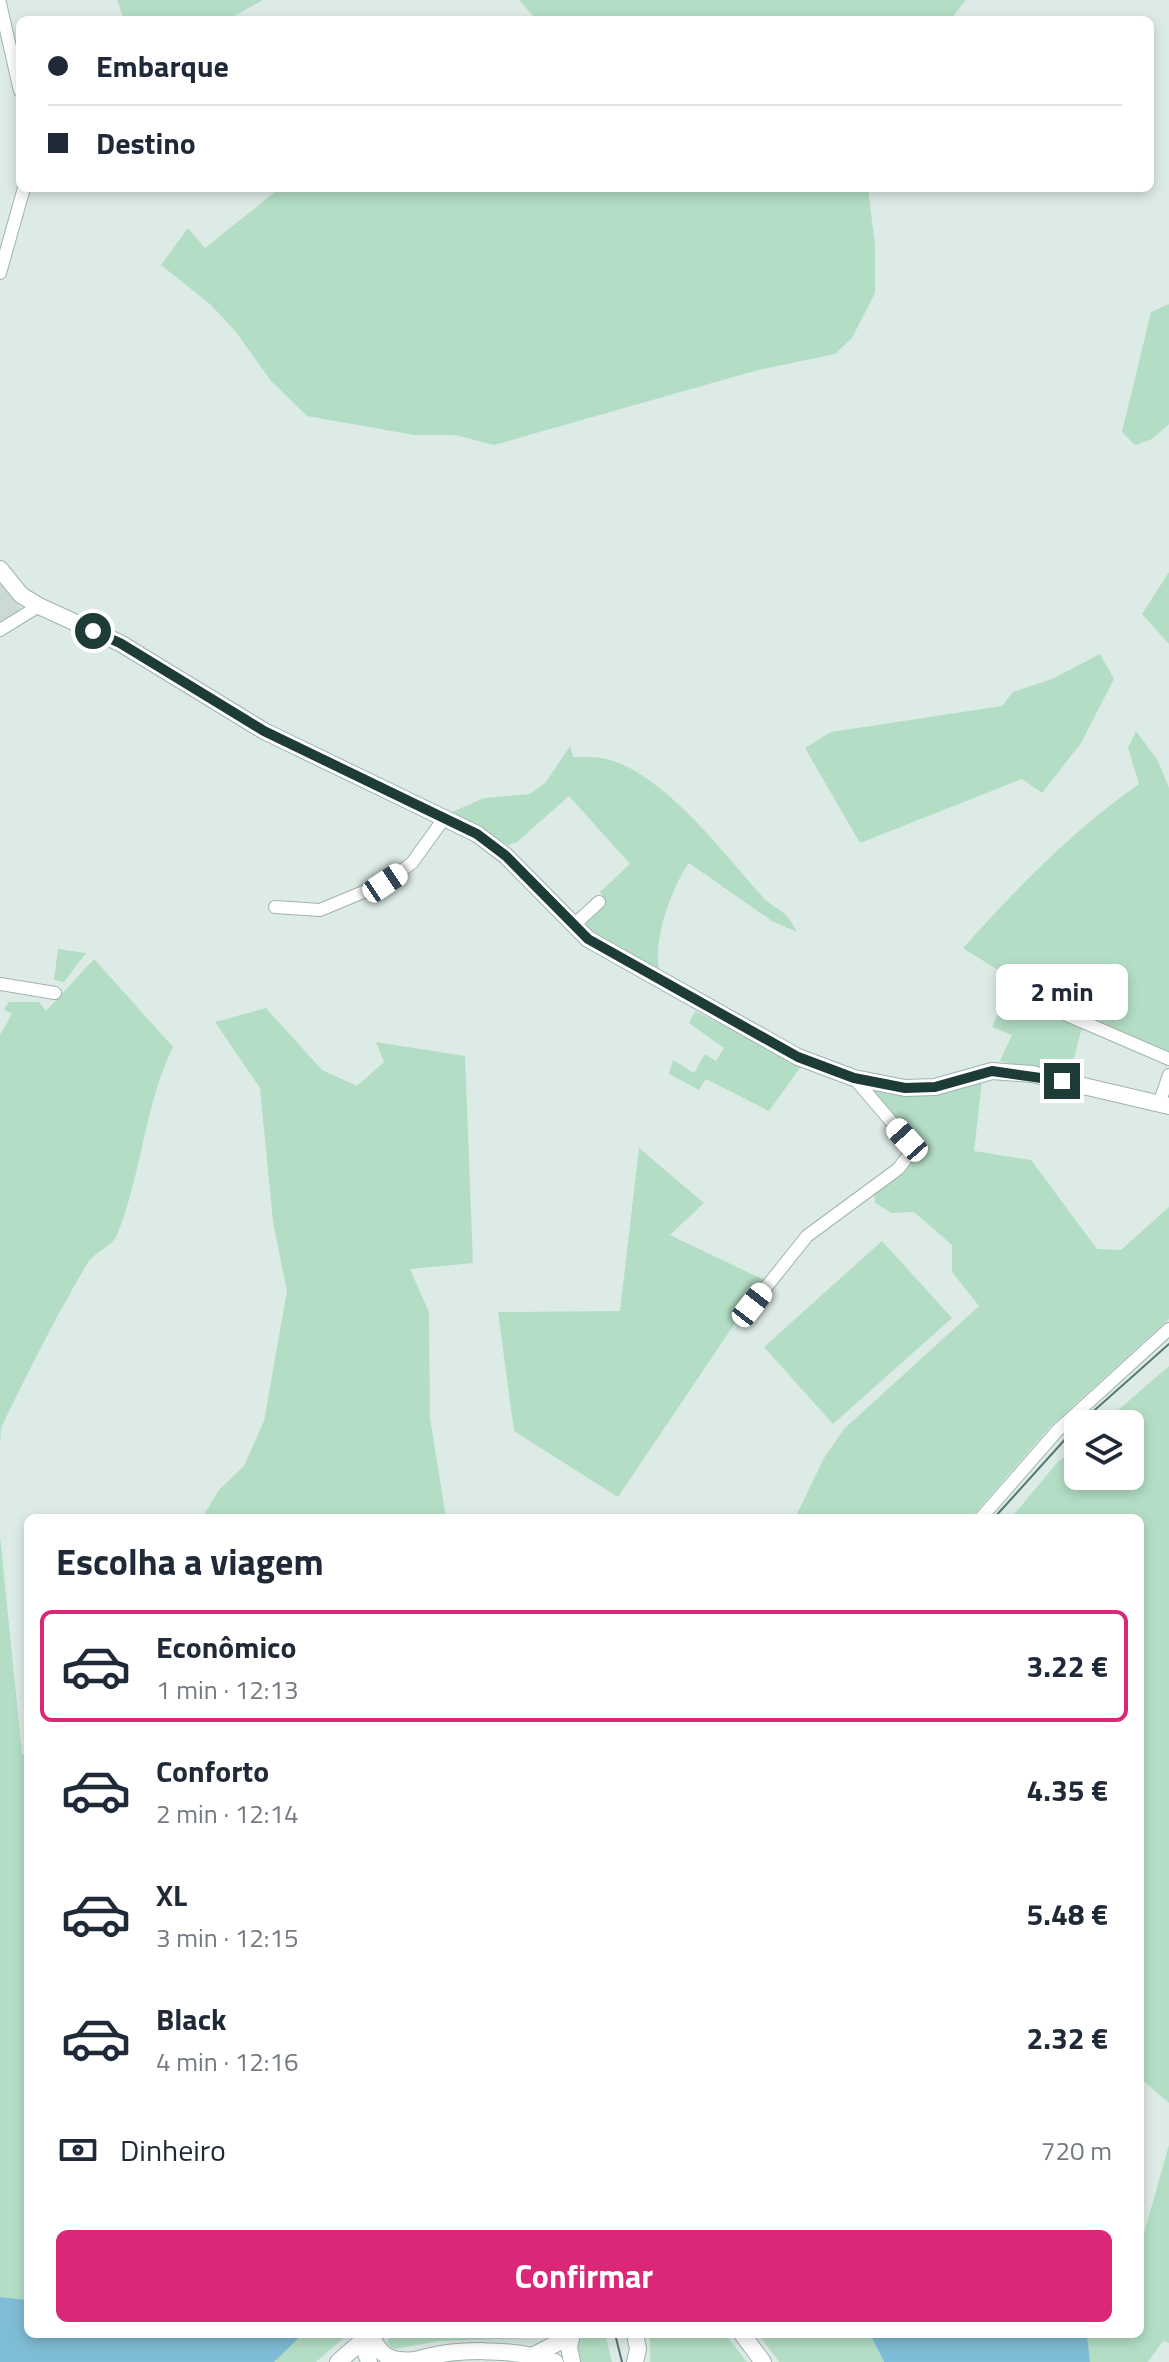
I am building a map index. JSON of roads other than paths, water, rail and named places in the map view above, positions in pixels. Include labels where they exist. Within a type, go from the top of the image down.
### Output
[{"type":"street","points":[[0,3],[16,73]]},
{"type":"street","points":[[0,273],[23,192]]},
{"type":"street","points":[[0,569],[21,595],[39,606],[120,643],[264,731],[445,817],[506,856],[588,939],[798,1057],[854,1078],[905,1088],[935,1087],[992,1071],[1032,1074],[1164,1105],[1169,1075]]},
{"type":"street","points":[[0,630],[39,606]]},
{"type":"street","points":[[275,907],[320,910],[385,883],[412,863],[445,817]]},
{"type":"street","points":[[575,924],[599,902]]},
{"type":"street","points":[[0,984],[55,993]]},
{"type":"street","points":[[1021,987],[1067,1015],[1169,1059]]},
{"type":"street","points":[[752,1305],[807,1236],[898,1169],[909,1155],[907,1140],[854,1078]]},
{"type":"street","points":[[984,1514],[1057,1431],[1169,1329]]},
{"type":"street","points":[[338,2362],[366,2338]]},
{"type":"street","points":[[368,2338],[369,2362]]},
{"type":"street","points":[[369,2338],[389,2360],[413,2361],[461,2353],[534,2355],[555,2362]]},
{"type":"street","points":[[534,2355],[565,2338]]},
{"type":"street","points":[[571,2338],[572,2362]]},
{"type":"street","points":[[635,2338],[636,2361]]},
{"type":"street","points":[[745,2338],[763,2362]]},
{"type":"water","points":[[0,2297],[24,2300],[24,2338],[299,2338],[274,2362],[0,2362]]},
{"type":"water","points":[[872,2338],[1087,2338],[1090,2362],[884,2362]]},
{"type":"tram line","points":[[1095,1410],[1169,1344]]},
{"type":"tram line","points":[[998,1514],[1064,1440]]},
{"type":"tram line","points":[[616,2338],[622,2362]]}]
